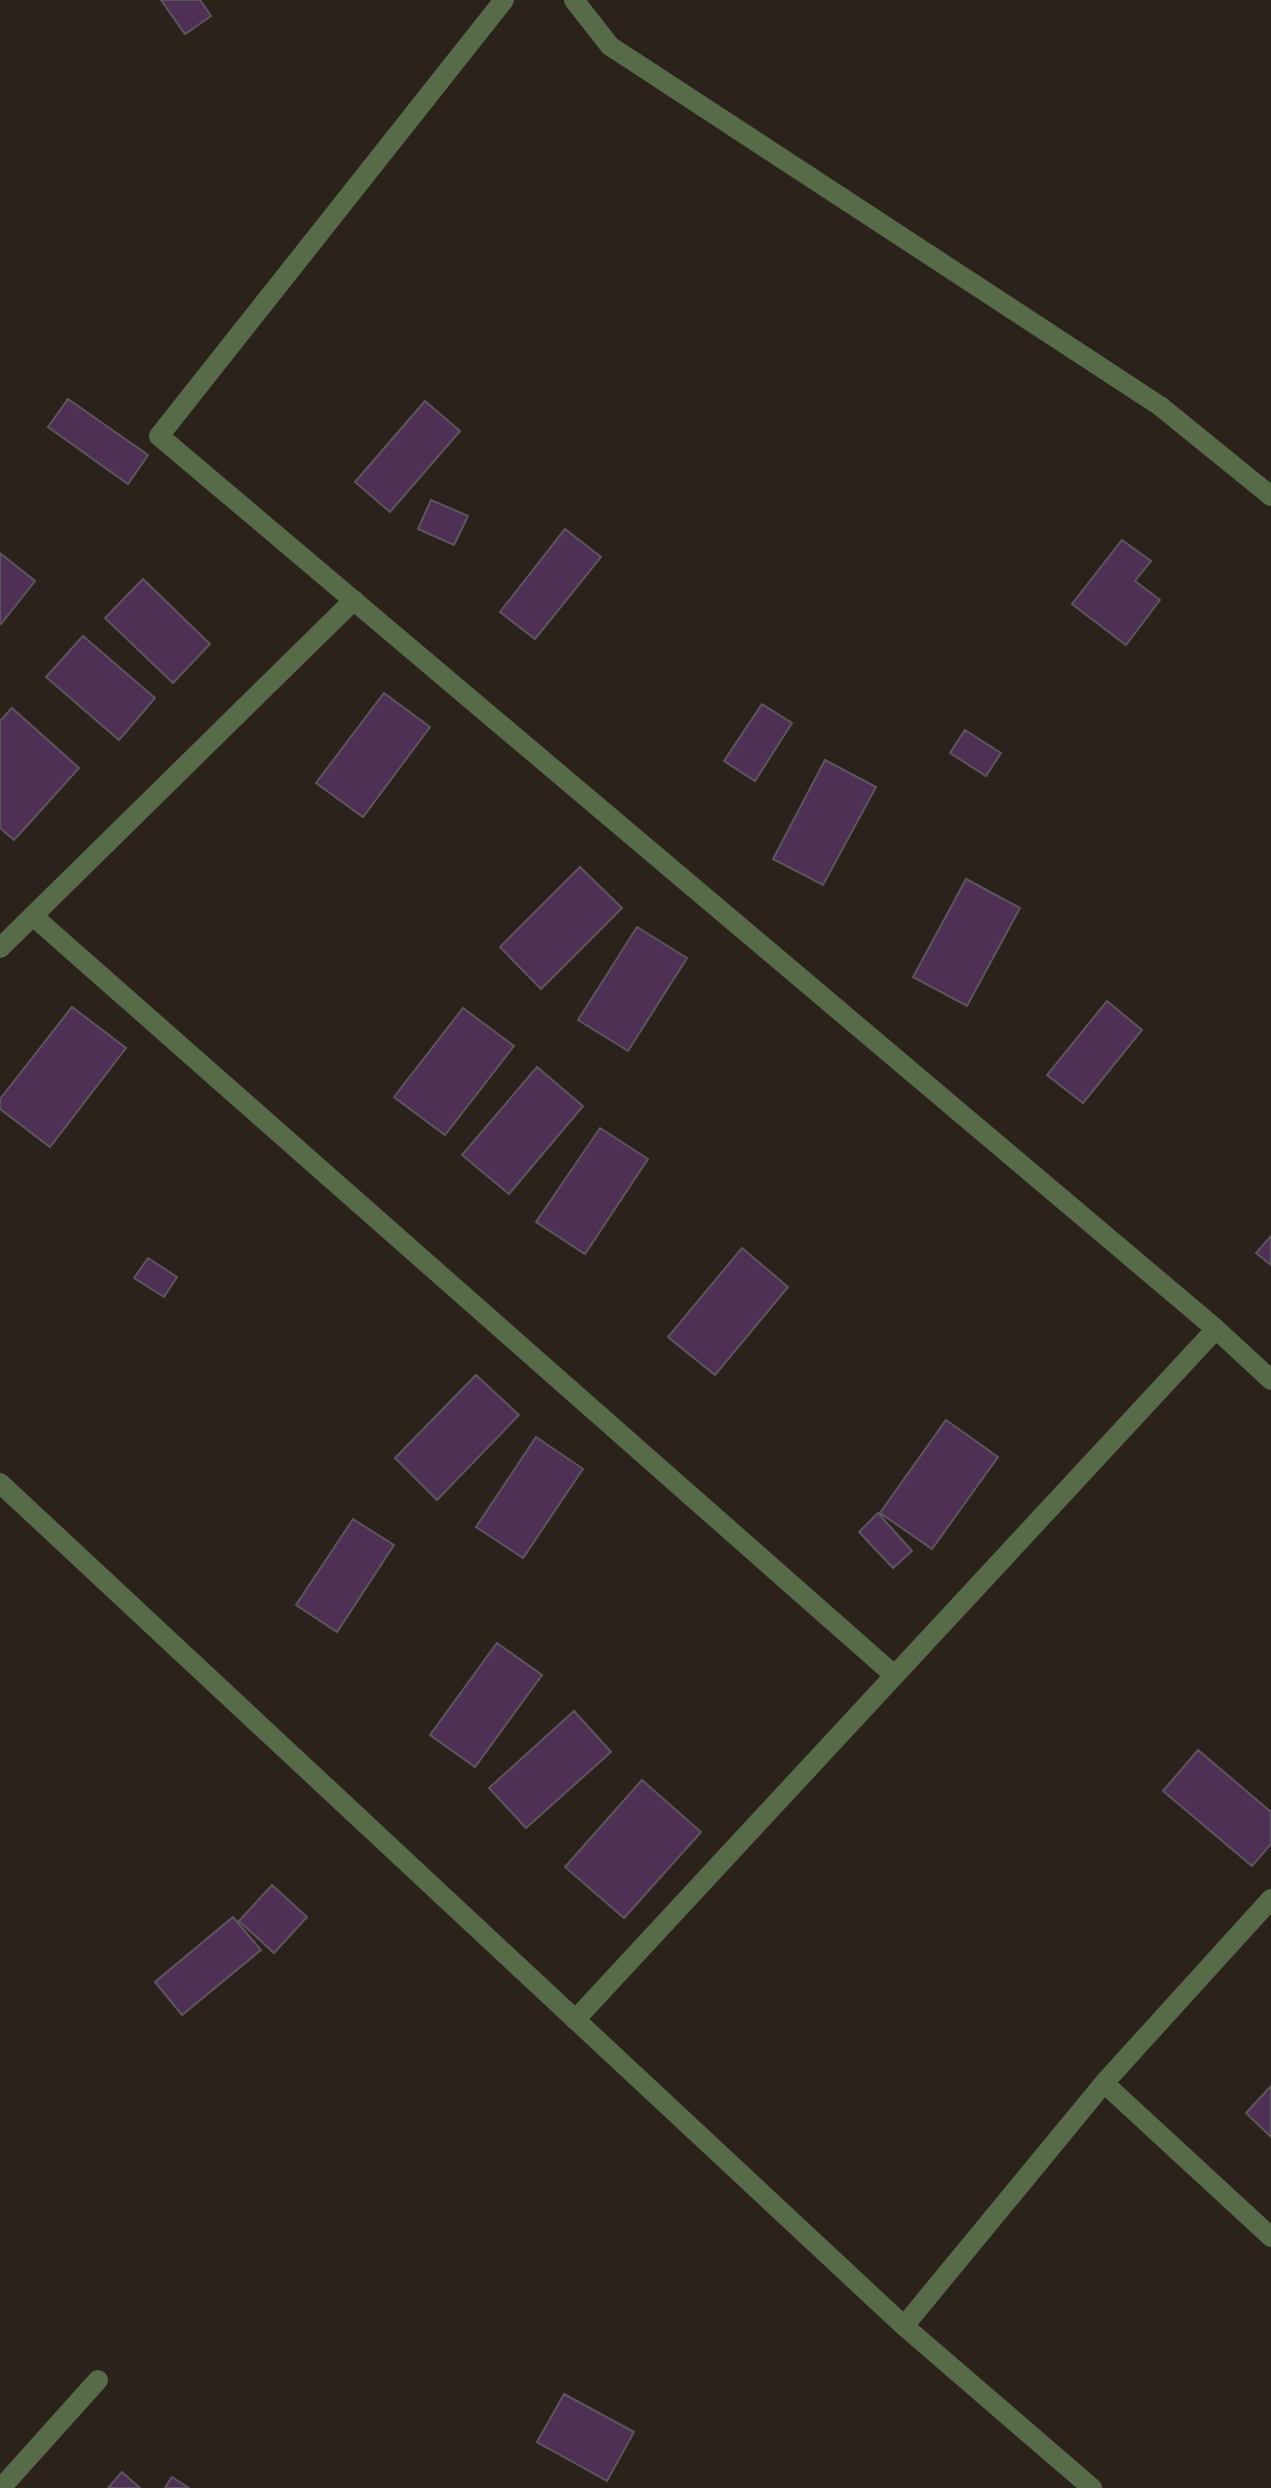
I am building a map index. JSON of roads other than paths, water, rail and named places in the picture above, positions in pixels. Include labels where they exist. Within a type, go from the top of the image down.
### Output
[{"type":"street","points":[[504,0],[159,436],[1216,1329],[1271,1380]]},
{"type":"street","points":[[574,0],[610,46],[1160,406],[1271,496]]},
{"type":"street","points":[[0,948],[354,600]]},
{"type":"street","points":[[33,916],[894,1675]]},
{"type":"street","points":[[575,2020],[1216,1329]]},
{"type":"street","points":[[0,1483],[904,2326],[1092,2488]]},
{"type":"street","points":[[904,2326],[1104,2083],[1271,1899]]},
{"type":"street","points":[[1104,2083],[1271,2237]]},
{"type":"street","points":[[1,2488],[98,2380]]}]
